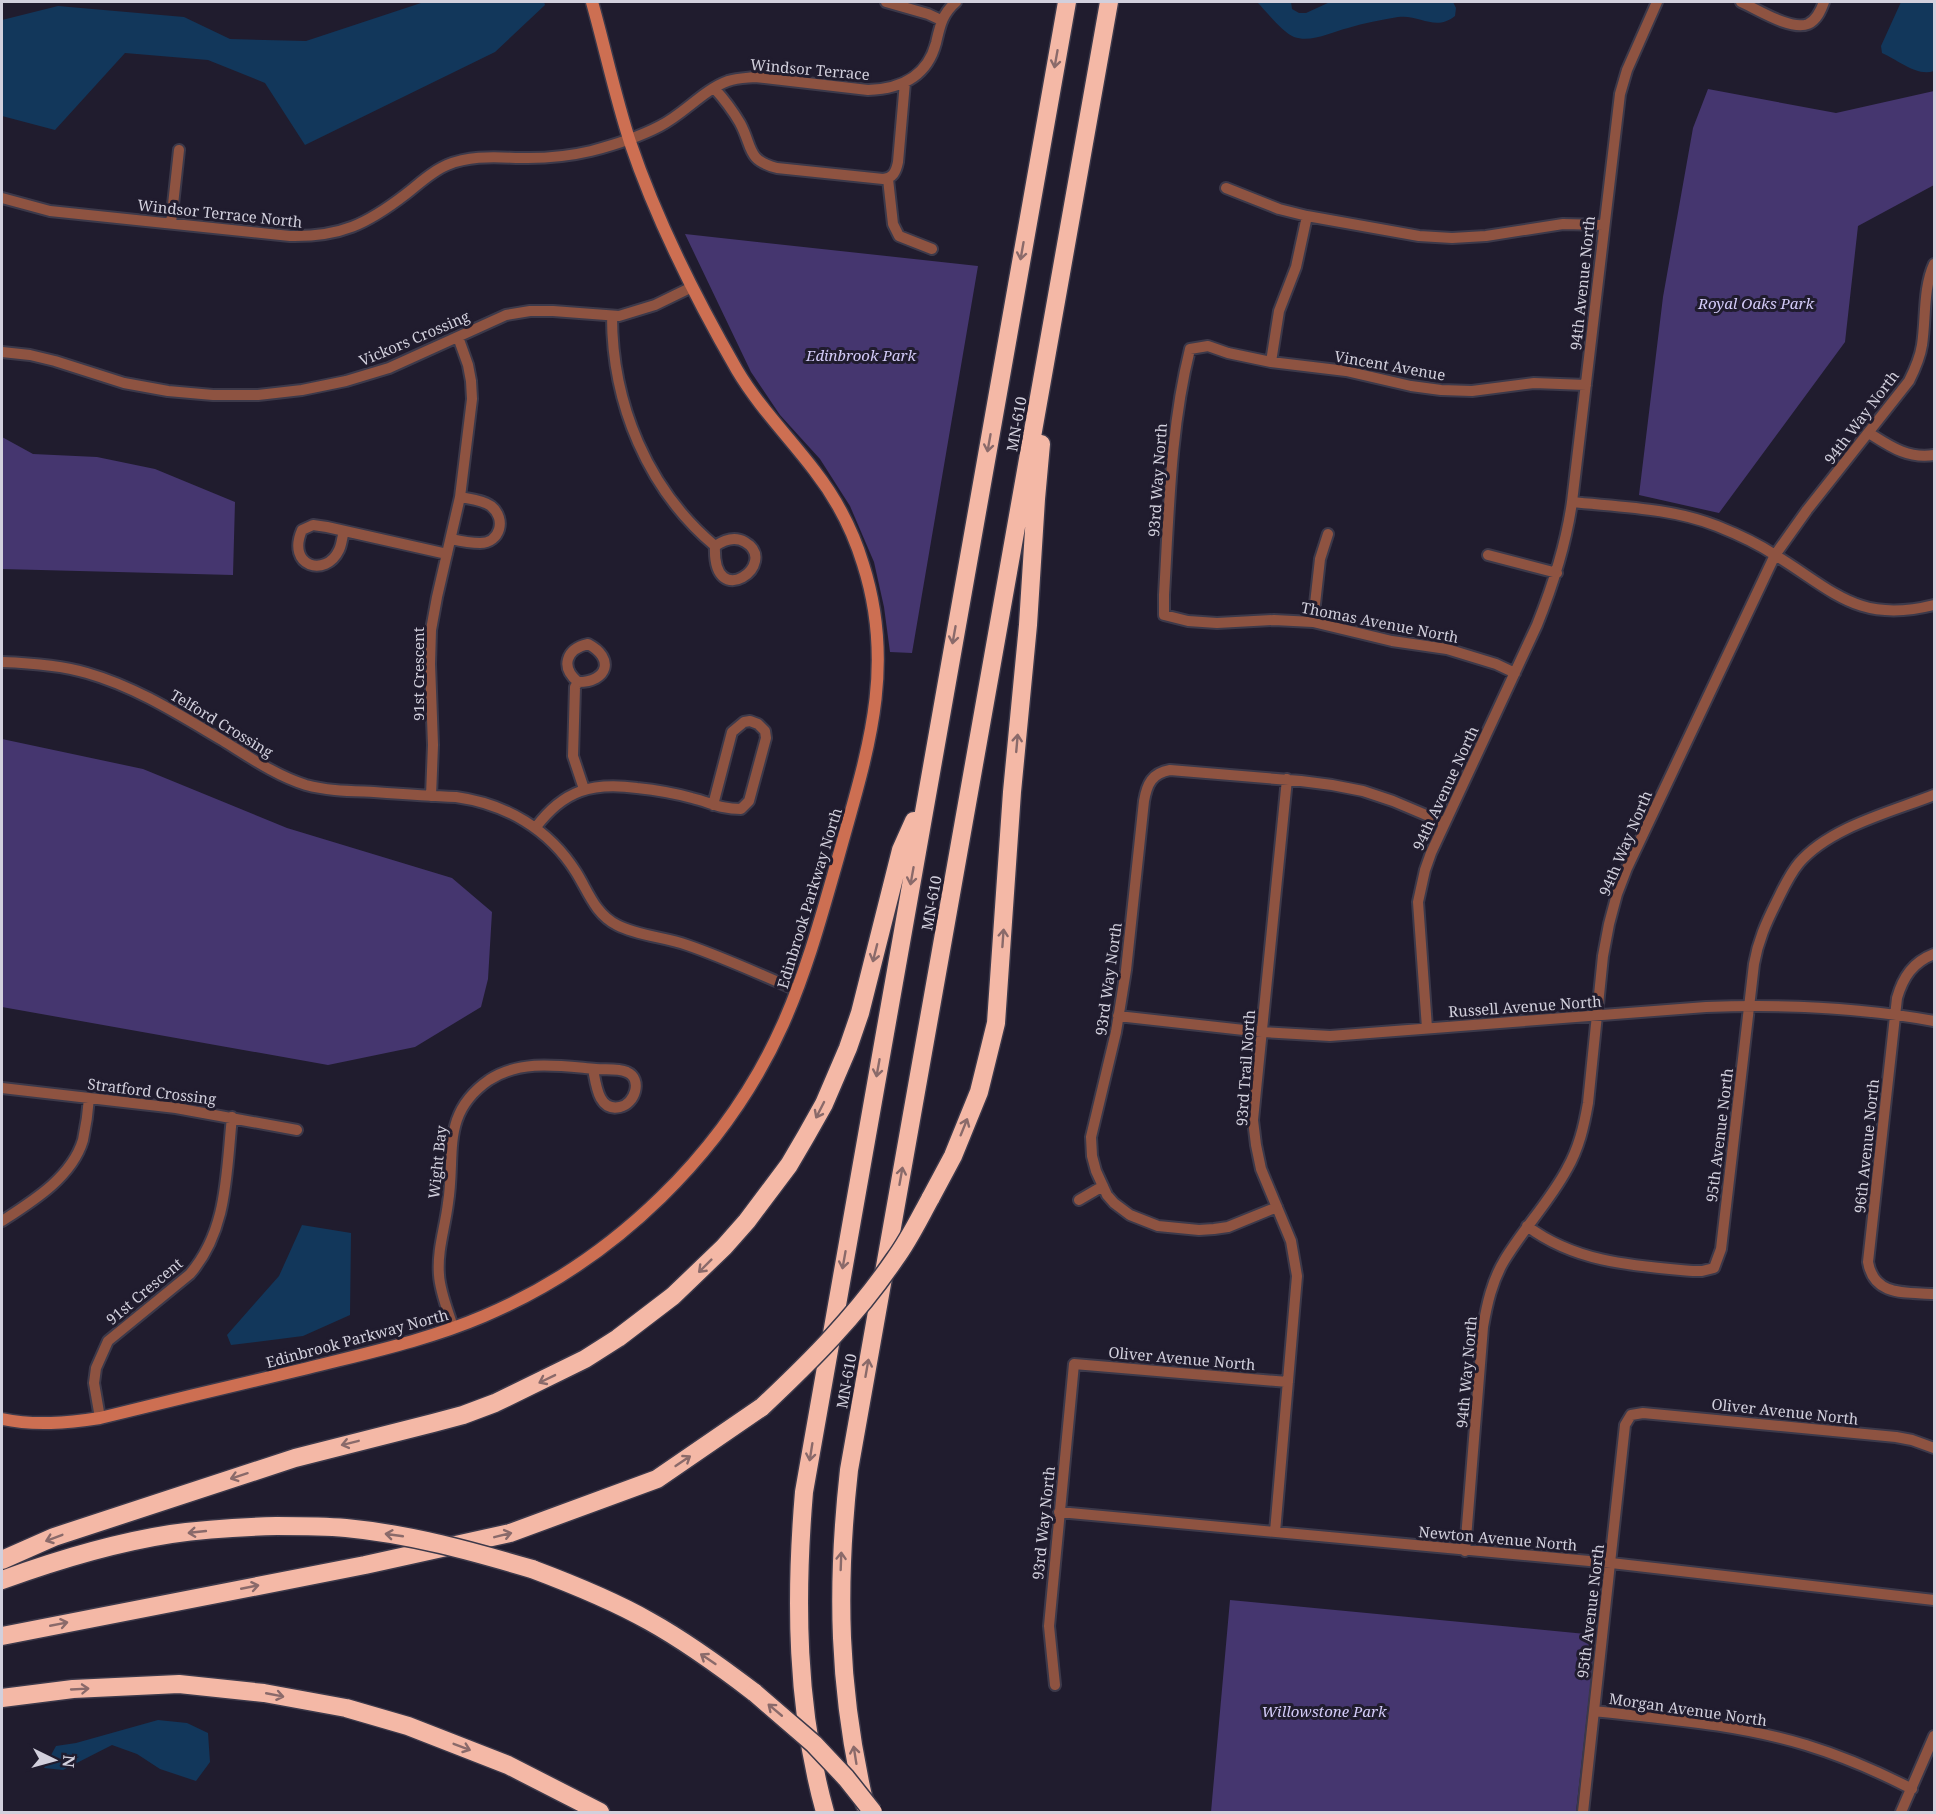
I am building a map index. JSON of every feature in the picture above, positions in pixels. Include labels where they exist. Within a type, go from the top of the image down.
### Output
[{"type":"highway","name":"MN-610","points":[[825,1812],[805,1709],[800,1652],[800,1546],[804,1492],[1066,2]]},
{"type":"highway","name":"MN-610","points":[[867,1812],[856,1767],[842,1663],[841,1560],[849,1470],[1109,2]]},
{"type":"highway","points":[[2,1636],[365,1565],[510,1533],[657,1479],[762,1407],[813,1359],[864,1303],[897,1257],[953,1156],[979,1092],[996,1023],[1040,451],[1068,279],[1100,51]]},
{"type":"highway","points":[[2,1560],[54,1537],[94,1523],[295,1458],[463,1415],[585,1359],[618,1338],[673,1296],[724,1247],[747,1221],[806,1136],[838,1072],[860,1013],[901,850],[925,797]]},
{"type":"highway","points":[[2,1580],[113,1545],[171,1534],[229,1528],[276,1526],[345,1528],[462,1548],[532,1569],[576,1586],[648,1620],[724,1670],[814,1744],[846,1778],[873,1812]]},
{"type":"highway","points":[[2,1698],[73,1689],[179,1684],[264,1693],[346,1708],[408,1726],[508,1765],[600,1812]]},
{"type":"street","name":"Edinbrook Parkway North","points":[[2,1419],[33,1424],[100,1418],[372,1352],[486,1315],[554,1279],[605,1244],[654,1204],[697,1158],[736,1107],[767,1057],[797,990],[822,916],[873,728],[878,694],[879,664],[878,632],[873,602],[861,555],[838,507],[818,475],[761,406],[744,381],[692,287],[660,220],[629,139],[592,2]]},
{"type":"street","points":[[886,2],[941,20]]},
{"type":"street","name":"Windsor Terrace","points":[[629,139],[661,126],[727,81],[755,77],[868,90],[882,89],[905,82],[920,73],[927,63],[932,54],[941,20],[948,8],[956,2]]},
{"type":"street","name":"94th Avenue North","points":[[1427,1028],[1418,902],[1425,870],[1538,625],[1557,573],[1569,525],[1620,94],[1626,70],[1657,2]]},
{"type":"street","points":[[1741,2],[1797,26],[1807,25],[1814,20],[1824,2]]},
{"type":"street","points":[[905,82],[898,162],[896,170],[888,179],[893,224],[899,236],[932,249]]},
{"type":"street","points":[[714,88],[741,126],[749,148],[756,159],[764,165],[888,179]]},
{"type":"street","name":"Windsor Terrace North","points":[[2,198],[50,211],[311,237],[330,234],[369,220],[432,174],[460,160],[476,157],[549,158],[571,155],[629,139]]},
{"type":"street","points":[[171,223],[179,150]]},
{"type":"street","points":[[1226,188],[1279,209],[1307,216],[1419,236],[1452,238],[1486,236],[1563,224],[1604,225]]},
{"type":"street","points":[[1271,362],[1279,311],[1296,267],[1307,216]]},
{"type":"street","name":"94th Way North","points":[[1465,1551],[1483,1327],[1487,1305],[1503,1263],[1567,1170],[1577,1148],[1588,1102],[1603,956],[1620,885],[1775,555],[1807,510],[1909,381],[1922,347],[1929,282],[1935,264]]},
{"type":"street","name":"Vickors Crossing","points":[[2,352],[55,361],[124,383],[168,391],[213,395],[258,395],[302,390],[346,381],[389,368],[506,315],[530,311],[553,311],[612,316],[636,312],[692,287]]},
{"type":"street","points":[[612,316],[614,363],[631,428],[662,487],[682,514],[715,546]]},
{"type":"street","name":"91st Crescent","points":[[431,796],[433,746],[431,630],[460,497],[472,399],[468,365],[458,337]]},
{"type":"street","name":"Vincent Avenue","points":[[1190,349],[1208,346],[1228,353],[1271,362],[1346,371],[1411,386],[1442,390],[1472,391],[1534,383],[1586,385]]},
{"type":"street","name":"93rd Way North","points":[[1164,615],[1176,424],[1190,349]]},
{"type":"street","points":[[1869,433],[1895,450],[1907,454],[1922,457],[1935,454]]},
{"type":"street","points":[[451,539],[481,543],[490,541],[497,536],[501,527],[500,517],[489,504],[460,497]]},
{"type":"street","points":[[1572,502],[1655,511],[1715,525],[1749,540],[1833,594],[1861,607],[1904,611],[1935,606]]},
{"type":"street","points":[[344,531],[340,549],[333,559],[324,564],[315,566],[305,562],[298,552],[297,542],[302,530],[313,525],[344,531],[447,554]]},
{"type":"street","points":[[1313,622],[1320,559],[1328,534]]},
{"type":"street","points":[[1488,555],[1557,573]]},
{"type":"street","name":"Thomas Avenue North","points":[[1164,615],[1188,621],[1217,623],[1274,620],[1313,622],[1392,640],[1447,649],[1496,664],[1515,673]]},
{"type":"street","name":"Telford Crossing","points":[[2,662],[28,663],[86,672],[115,682],[144,694],[280,774],[306,785],[333,790],[472,799],[504,809],[536,827],[548,837],[568,860],[597,909],[616,925],[687,945],[797,990]]},
{"type":"street","points":[[578,682],[575,687],[573,756],[584,789]]},
{"type":"street","points":[[536,827],[553,807],[571,795],[584,789],[604,786],[661,790],[724,809],[741,809],[749,801],[766,738],[765,731],[758,724],[750,721],[744,722],[732,732],[713,805]]},
{"type":"street","name":"93rd Way North","points":[[1277,1207],[1228,1227],[1199,1230],[1158,1226],[1130,1215],[1114,1203],[1103,1186],[1092,1156],[1091,1137],[1126,970],[1144,801],[1148,784],[1155,774],[1180,770],[1287,779]]},
{"type":"street","points":[[1287,779],[1363,791],[1393,801],[1445,824]]},
{"type":"street","name":"93rd Trail North","points":[[1275,1532],[1297,1276],[1291,1241],[1261,1169],[1253,1120],[1287,779]]},
{"type":"street","points":[[1749,1005],[1757,945],[1764,926],[1797,864],[1828,838],[1846,829],[1935,795]]},
{"type":"street","name":"96th Avenue North","points":[[1935,954],[1923,958],[1913,966],[1905,977],[1897,998],[1868,1262],[1875,1281],[1882,1287],[1891,1291],[1935,1294]]},
{"type":"street","name":"Russell Avenue North","points":[[1118,1016],[1262,1032],[1330,1036],[1749,1005],[1807,1006],[1895,1014],[1935,1021]]},
{"type":"street","name":"95th Avenue North","points":[[1527,1226],[1560,1246],[1583,1256],[1607,1262],[1693,1271],[1714,1268],[1721,1249],[1749,1005]]},
{"type":"street","name":"Wight Bay","points":[[453,1327],[439,1277],[438,1252],[451,1183],[451,1141],[455,1122],[476,1091],[490,1079],[525,1066],[545,1065],[615,1070],[626,1072],[636,1081],[636,1089],[627,1104],[610,1107],[602,1101],[593,1069]]},
{"type":"street","name":"Stratford Crossing","points":[[2,1088],[176,1108],[297,1130]]},
{"type":"street","points":[[2,1221],[57,1180],[68,1169],[82,1141],[89,1098]]},
{"type":"street","name":"91st Crescent","points":[[100,1418],[94,1383],[100,1357],[108,1341],[190,1274],[201,1262],[211,1244],[221,1213],[232,1117]]},
{"type":"street","points":[[1079,1200],[1103,1186]]},
{"type":"street","name":"93rd Way North","points":[[1055,1685],[1049,1626],[1074,1364]]},
{"type":"street","name":"Oliver Avenue North","points":[[1074,1364],[1288,1382]]},
{"type":"street","name":"Oliver Avenue North","points":[[1631,1415],[1644,1413],[1896,1437],[1935,1448]]},
{"type":"street","name":"95th Avenue North","points":[[1583,1812],[1625,1425],[1631,1415]]},
{"type":"street","name":"Newton Avenue North","points":[[1059,1512],[1611,1563],[1935,1600]]},
{"type":"street","name":"Morgan Avenue North","points":[[1594,1711],[1717,1726],[1762,1734],[1807,1746],[1912,1789]]},
{"type":"street","points":[[1901,1812],[1935,1736]]},
{"type":"green space","name":"Royal Oaks Park","points":[[1708,89],[1836,113],[1934,91],[1934,185],[1858,226],[1845,342],[1719,513],[1639,495],[1663,297],[1693,128]]},
{"type":"green space","name":"Edinbrook Park","points":[[685,234],[978,266],[912,653],[890,652],[884,607],[874,562],[850,506],[820,459],[780,415],[751,372]]},
{"type":"green space","points":[[2,437],[33,454],[97,457],[155,469],[235,502],[233,575],[2,569]]},
{"type":"green space","points":[[2,739],[143,769],[287,828],[452,878],[492,912],[488,979],[481,1007],[415,1047],[328,1065],[2,1007]]},
{"type":"green space","name":"Willowstone Park","points":[[1230,1600],[1596,1635],[1576,1812],[1211,1812]]},
{"type":"water","points":[[424,2],[544,2],[545,5],[495,52],[305,145],[265,83],[208,60],[125,53],[55,130],[2,116],[2,20],[58,6],[184,17],[230,39],[306,41]]},
{"type":"water","points":[[1257,2],[1291,2],[1292,9],[1299,13],[1306,13],[1330,2],[1453,2],[1456,8],[1455,16],[1448,21],[1434,23],[1398,17],[1314,38],[1301,39],[1284,31]]},
{"type":"water","points":[[1901,2],[1934,2],[1934,71],[1914,70],[1882,53],[1881,46]]},
{"type":"water","points":[[302,1225],[351,1233],[350,1315],[303,1336],[231,1345],[227,1335],[279,1276]]},
{"type":"water","points":[[158,1720],[187,1723],[208,1733],[210,1762],[196,1781],[160,1769],[137,1754],[112,1745],[63,1770],[44,1768],[56,1746],[76,1743]]}]
